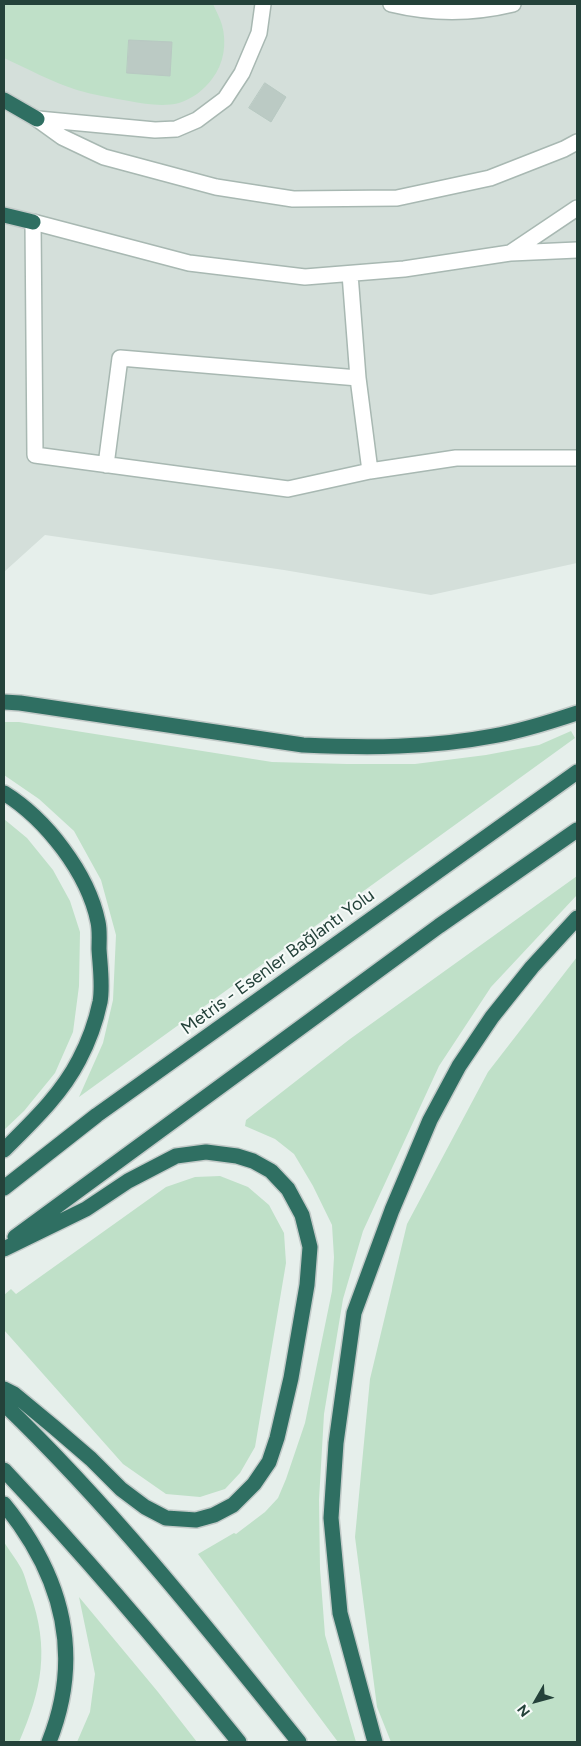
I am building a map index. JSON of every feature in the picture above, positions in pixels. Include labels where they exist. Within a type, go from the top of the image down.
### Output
[{"type":"highway","points":[[4,100],[37,119]]},
{"type":"highway","points":[[4,215],[34,222]]},
{"type":"highway","points":[[4,702],[303,745],[349,747],[404,747],[448,743],[494,736],[542,725],[577,713]]},
{"type":"highway","name":"Metris - Esenler Bağlantı Yolu","points":[[4,1188],[105,1110],[577,772]]},
{"type":"highway","points":[[4,793],[21,804],[49,832],[70,858],[87,890],[98,923],[100,968],[100,1001],[92,1031],[79,1060],[55,1097],[4,1150]]},
{"type":"highway","points":[[4,1247],[80,1187],[439,926],[577,830]]},
{"type":"highway","points":[[375,1742],[340,1613],[331,1518],[336,1443],[354,1313],[369,1269],[430,1120],[459,1066],[503,1002],[577,918]]},
{"type":"highway","points":[[4,1247],[86,1210],[128,1181],[176,1156],[206,1152],[236,1156],[252,1161],[271,1171],[288,1189],[302,1215],[310,1247],[308,1286],[291,1378],[277,1438],[268,1462],[254,1484],[233,1505],[214,1515],[196,1520],[166,1518],[145,1507],[121,1489],[91,1459],[55,1428],[14,1394],[4,1389]]},
{"type":"highway","points":[[4,1404],[49,1448],[112,1515],[176,1589],[299,1742]]},
{"type":"highway","points":[[4,1470],[132,1612],[239,1742]]},
{"type":"highway","points":[[4,1504],[35,1547],[54,1589],[64,1628],[67,1666],[62,1705],[49,1742]]},
{"type":"street","points":[[37,119],[155,130],[176,129],[197,120],[225,99],[242,73],[259,32],[263,4]]},
{"type":"street","points":[[391,4],[437,12],[469,12],[513,4]]},
{"type":"street","points":[[37,119],[62,137],[104,157],[216,187],[293,199],[397,198],[490,178],[573,148]]},
{"type":"street","points":[[510,253],[577,208]]},
{"type":"street","points":[[577,250],[510,253],[404,269],[305,278],[189,263],[34,222],[35,454],[288,489],[370,471],[456,458],[577,458]]},
{"type":"street","points":[[350,274],[358,378],[370,471]]},
{"type":"street","points":[[106,465],[120,358],[358,378]]},
{"type":"shaded area","points":[[4,4],[577,4],[577,563],[431,595],[284,570],[45,535],[4,572]]},
{"type":"green space","points":[[4,4],[213,4],[223,32],[222,60],[216,73],[205,87],[193,97],[179,103],[167,105],[148,104],[83,92],[58,83],[4,58]]},
{"type":"green space","points":[[4,722],[19,722],[272,762],[415,764],[486,755],[539,745],[571,731],[575,738],[79,1097],[103,1043],[113,1000],[116,935],[101,880],[74,831],[39,799],[4,775]]},
{"type":"green space","points":[[4,819],[27,838],[53,870],[70,901],[80,932],[79,986],[73,1032],[55,1073],[24,1111],[4,1130]]},
{"type":"green space","points":[[577,876],[577,895],[491,987],[439,1066],[363,1231],[343,1299],[324,1414],[319,1500],[320,1569],[325,1635],[356,1742],[338,1742],[198,1554],[234,1533],[236,1534],[265,1512],[278,1498],[305,1423],[332,1291],[334,1257],[332,1225],[313,1186],[294,1154],[275,1139],[245,1126],[246,1120],[350,1039]]},
{"type":"green space","points":[[577,957],[577,1742],[391,1742],[377,1707],[355,1537],[370,1379],[407,1224],[488,1072]]},
{"type":"green space","points":[[220,1176],[248,1187],[269,1205],[284,1233],[286,1263],[255,1447],[240,1473],[225,1489],[200,1497],[166,1494],[123,1464],[4,1330],[4,1295],[11,1289],[16,1294],[166,1187],[195,1177]]},
{"type":"green space","points":[[4,1542],[25,1577],[40,1632],[41,1669],[38,1686],[19,1742],[4,1742]]},
{"type":"green space","points":[[79,1597],[197,1742],[77,1742],[90,1712],[95,1674]]},
{"type":"building","points":[[129,40],[172,42],[170,76],[127,73]]},
{"type":"building","points":[[265,83],[286,97],[271,122],[249,108]]}]
